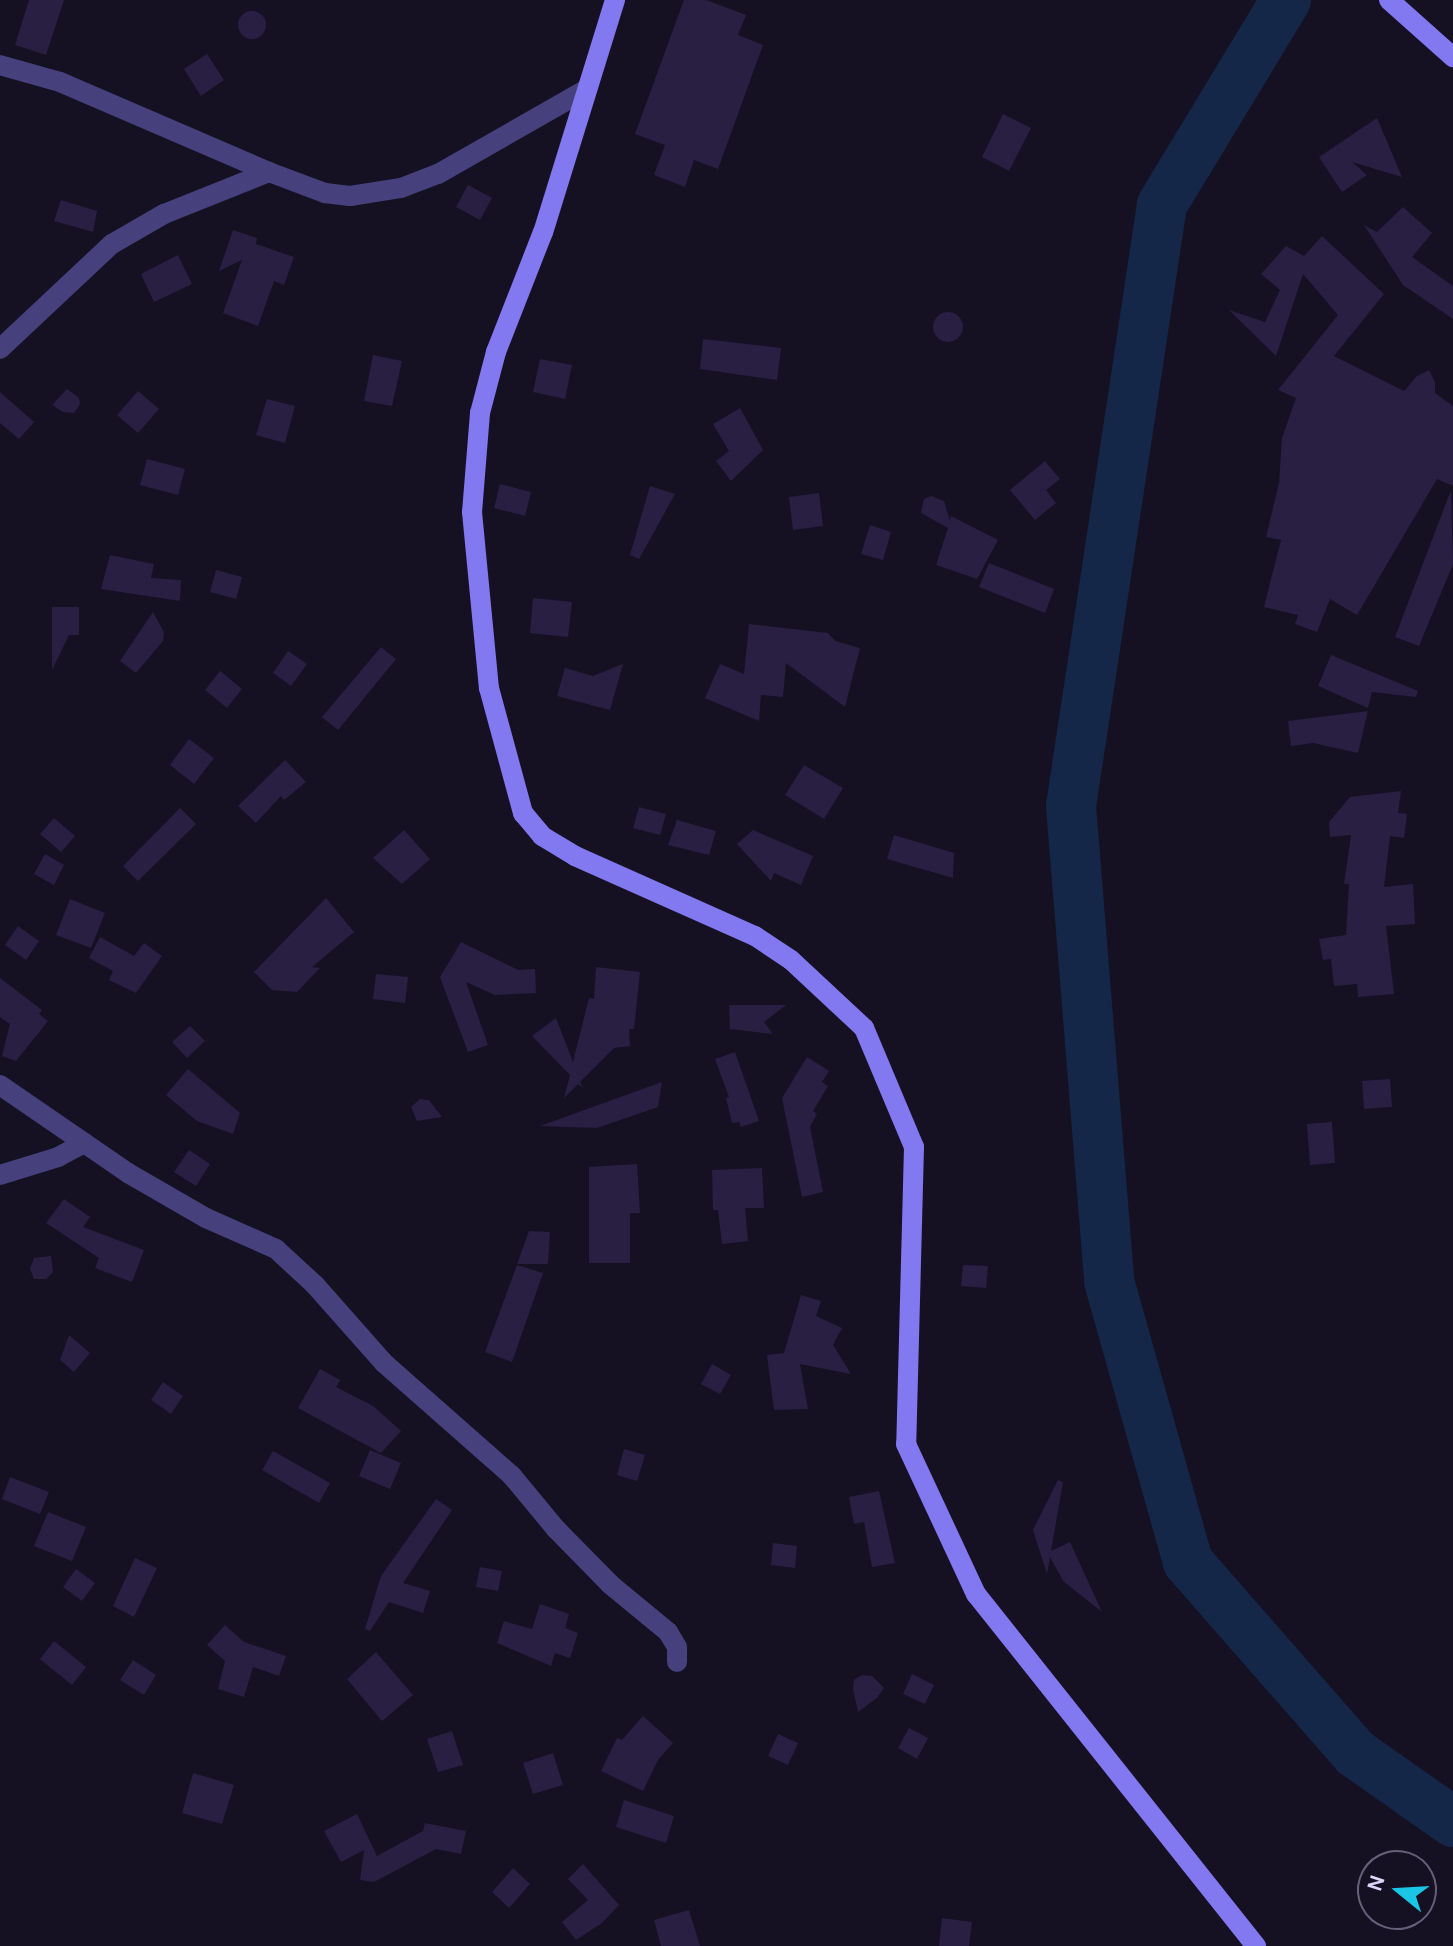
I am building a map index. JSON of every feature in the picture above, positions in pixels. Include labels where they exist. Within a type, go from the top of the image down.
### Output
[{"type":"street","points":[[615,0],[543,232],[496,352],[480,413],[472,512],[489,688],[523,813],[542,836],[575,856],[755,936],[791,960],[864,1028],[914,1147],[906,1444],[976,1594],[1256,1946]]},
{"type":"street","points":[[1389,0],[1453,57]]},
{"type":"street","points":[[0,65],[60,82],[325,193],[350,196],[401,188],[438,174],[488,149],[585,90]]},
{"type":"street","points":[[0,349],[112,244],[164,214],[269,172]]},
{"type":"street","points":[[0,1085],[128,1173],[206,1218],[276,1249],[315,1285],[384,1363],[512,1476],[556,1529],[611,1585],[668,1632],[677,1647],[677,1662]]},
{"type":"street","points":[[0,1175],[58,1157],[84,1143]]},
{"type":"building","points":[[29,0],[64,0],[46,55],[15,45]]},
{"type":"building","points":[[684,0],[706,0],[746,15],[738,35],[763,45],[718,169],[694,160],[685,187],[654,175],[665,145],[635,134]]},
{"type":"building","points":[[252,11],[262,15],[266,25],[262,35],[252,39],[242,35],[238,25],[242,15]]},
{"type":"building","points":[[207,54],[224,80],[201,96],[184,69]]},
{"type":"building","points":[[1003,114],[1031,128],[1009,171],[982,157]]},
{"type":"building","points":[[1377,118],[1402,177],[1352,162],[1367,175],[1342,192],[1319,157]]},
{"type":"building","points":[[468,185],[492,198],[480,220],[456,207]]},
{"type":"building","points":[[61,200],[97,211],[93,232],[54,221]]},
{"type":"building","points":[[1403,207],[1432,233],[1412,257],[1453,286],[1453,319],[1403,285],[1364,225],[1377,232]]},
{"type":"building","points":[[233,230],[257,238],[256,244],[294,257],[284,285],[274,281],[258,326],[223,313],[242,260],[219,271]]},
{"type":"building","points":[[1322,236],[1384,294],[1334,356],[1404,391],[1417,376],[1429,370],[1435,382],[1435,393],[1453,406],[1453,486],[1437,479],[1357,615],[1330,599],[1317,632],[1295,624],[1298,615],[1264,607],[1281,540],[1266,537],[1279,483],[1282,438],[1296,398],[1278,390],[1338,315],[1303,274],[1276,356],[1229,310],[1265,322],[1280,290],[1261,274],[1286,246],[1304,256]]},
{"type":"building","points":[[178,255],[192,284],[154,302],[141,274]]},
{"type":"building","points":[[948,312],[959,316],[963,327],[959,338],[948,342],[937,338],[933,327],[937,316]]},
{"type":"building","points":[[703,339],[781,348],[777,380],[700,369]]},
{"type":"building","points":[[373,355],[402,361],[392,406],[364,401]]},
{"type":"building","points":[[540,359],[572,365],[565,399],[533,392]]},
{"type":"building","points":[[67,389],[79,398],[80,404],[74,413],[63,412],[52,405]]},
{"type":"building","points":[[138,391],[159,409],[138,433],[117,415]]},
{"type":"building","points":[[0,392],[34,422],[19,439],[0,423]]},
{"type":"building","points":[[267,399],[295,406],[285,443],[256,435]]},
{"type":"building","points":[[740,408],[763,450],[731,481],[716,461],[729,451],[713,424]]},
{"type":"building","points":[[147,459],[185,469],[178,495],[140,485]]},
{"type":"building","points":[[1045,461],[1060,479],[1046,490],[1056,503],[1035,520],[1010,490]]},
{"type":"building","points":[[500,484],[531,492],[525,516],[494,508]]},
{"type":"building","points":[[650,486],[675,494],[639,559],[630,555]]},
{"type":"building","points":[[1451,490],[1453,564],[1419,646],[1395,637]]},
{"type":"building","points":[[819,493],[823,526],[793,530],[789,497]]},
{"type":"building","points":[[931,496],[944,501],[950,521],[951,516],[998,540],[977,579],[936,565],[948,528],[921,513],[924,499]]},
{"type":"building","points":[[870,525],[891,532],[883,560],[861,554]]},
{"type":"building","points":[[110,555],[154,564],[151,578],[181,580],[180,601],[101,589]]},
{"type":"building","points":[[989,563],[1054,589],[1045,613],[979,587]]},
{"type":"building","points":[[216,570],[242,577],[236,599],[210,592]]},
{"type":"building","points":[[533,598],[572,602],[568,637],[530,633]]},
{"type":"building","points":[[52,607],[79,607],[79,635],[69,635],[52,670]]},
{"type":"building","points":[[153,612],[164,632],[163,641],[136,673],[120,661]]},
{"type":"building","points":[[749,624],[828,633],[835,641],[860,648],[845,707],[786,663],[783,697],[761,695],[759,721],[705,698],[720,664],[744,674]]},
{"type":"building","points":[[381,647],[396,659],[338,730],[322,717]]},
{"type":"building","points":[[288,651],[307,664],[291,686],[273,673]]},
{"type":"building","points":[[1331,655],[1418,691],[1416,697],[1372,692],[1368,708],[1318,686]]},
{"type":"building","points":[[623,664],[610,710],[557,696],[565,668],[593,676]]},
{"type":"building","points":[[220,671],[242,689],[227,708],[205,690]]},
{"type":"building","points":[[1368,711],[1358,753],[1313,743],[1291,746],[1288,721]]},
{"type":"building","points":[[189,739],[214,758],[194,784],[170,765]]},
{"type":"building","points":[[285,760],[306,782],[284,800],[281,796],[256,823],[238,806]]},
{"type":"building","points":[[804,765],[843,788],[824,819],[785,795]]},
{"type":"building","points":[[1401,791],[1398,813],[1407,814],[1404,838],[1390,836],[1384,887],[1413,884],[1415,924],[1386,926],[1394,994],[1358,997],[1357,984],[1334,986],[1331,959],[1323,960],[1319,939],[1346,935],[1349,884],[1344,884],[1351,835],[1330,837],[1329,822],[1350,797]]},
{"type":"building","points":[[639,807],[666,814],[660,835],[633,828]]},
{"type":"building","points":[[180,808],[196,824],[138,881],[123,866]]},
{"type":"building","points":[[54,818],[75,836],[61,852],[40,834]]},
{"type":"building","points":[[677,820],[716,831],[709,855],[668,845]]},
{"type":"building","points":[[404,830],[430,859],[402,884],[373,858]]},
{"type":"building","points":[[753,830],[813,856],[801,885],[774,873],[771,881],[737,844]]},
{"type":"building","points":[[894,835],[954,853],[953,878],[887,859]]},
{"type":"building","points":[[45,854],[64,865],[54,885],[34,874]]},
{"type":"building","points":[[326,898],[354,932],[312,967],[320,968],[297,992],[272,990],[254,972]]},
{"type":"building","points":[[70,899],[105,913],[91,948],[56,935]]},
{"type":"building","points":[[18,926],[39,941],[26,960],[5,945]]},
{"type":"building","points":[[100,937],[134,956],[144,943],[162,956],[136,993],[109,980],[113,971],[89,958]]},
{"type":"building","points":[[461,942],[518,970],[535,969],[536,993],[495,995],[466,982],[488,1045],[468,1052],[440,977]]},
{"type":"building","points":[[596,967],[640,972],[634,1029],[629,1029],[630,1046],[614,1048],[580,1082],[583,1088],[578,1084],[564,1098],[570,1075],[532,1036],[556,1018],[573,1062],[589,998],[594,999]]},
{"type":"building","points":[[376,974],[408,977],[405,1003],[373,999]]},
{"type":"building","points":[[0,978],[42,1010],[39,1014],[48,1021],[16,1061],[2,1056],[10,1024],[0,1017]]},
{"type":"building","points":[[729,1005],[786,1005],[764,1022],[773,1034],[730,1029]]},
{"type":"building","points":[[190,1026],[205,1041],[187,1058],[172,1042]]},
{"type":"building","points":[[735,1052],[759,1121],[741,1127],[739,1122],[732,1123],[726,1098],[729,1097],[715,1059]]},
{"type":"building","points":[[807,1057],[829,1071],[822,1082],[828,1086],[813,1111],[817,1114],[810,1127],[823,1192],[802,1197],[782,1098]]},
{"type":"building","points":[[188,1069],[240,1113],[233,1134],[197,1121],[166,1095]]},
{"type":"building","points":[[1390,1079],[1392,1107],[1364,1109],[1362,1081]]},
{"type":"building","points":[[662,1082],[658,1107],[597,1128],[540,1126]]},
{"type":"building","points":[[420,1099],[429,1100],[442,1117],[417,1121],[411,1107]]},
{"type":"building","points":[[1332,1122],[1335,1163],[1310,1165],[1307,1124]]},
{"type":"building","points":[[189,1150],[210,1164],[196,1186],[174,1172]]},
{"type":"building","points":[[637,1164],[640,1213],[630,1213],[630,1263],[589,1263],[589,1167]]},
{"type":"building","points":[[762,1168],[764,1208],[745,1208],[748,1241],[722,1244],[718,1210],[713,1210],[712,1170]]},
{"type":"building","points":[[64,1199],[90,1217],[83,1227],[144,1250],[132,1282],[95,1268],[99,1258],[46,1223]]},
{"type":"building","points":[[529,1231],[550,1232],[548,1264],[517,1264]]},
{"type":"building","points":[[51,1256],[53,1272],[46,1279],[34,1279],[30,1269],[34,1258]]},
{"type":"building","points":[[517,1265],[543,1273],[512,1362],[485,1352]]},
{"type":"building","points":[[963,1265],[988,1266],[986,1288],[961,1286]]},
{"type":"building","points":[[801,1295],[821,1301],[816,1316],[842,1328],[833,1345],[851,1374],[800,1364],[808,1409],[774,1410],[767,1355],[784,1353]]},
{"type":"building","points":[[69,1335],[90,1353],[74,1372],[60,1360]]},
{"type":"building","points":[[712,1364],[731,1375],[720,1394],[701,1384]]},
{"type":"building","points":[[320,1369],[340,1380],[336,1387],[373,1406],[401,1431],[381,1453],[298,1408]]},
{"type":"building","points":[[163,1382],[183,1396],[171,1414],[151,1400]]},
{"type":"building","points":[[624,1449],[645,1455],[637,1481],[617,1475]]},
{"type":"building","points":[[370,1450],[401,1463],[390,1489],[359,1476]]},
{"type":"building","points":[[273,1451],[330,1483],[319,1503],[262,1470]]},
{"type":"building","points":[[10,1477],[49,1492],[40,1514],[2,1499]]},
{"type":"building","points":[[1058,1480],[1063,1482],[1051,1551],[1070,1542],[1102,1612],[1063,1581],[1050,1557],[1047,1574],[1033,1530]]},
{"type":"building","points":[[879,1491],[895,1563],[872,1567],[864,1522],[854,1524],[849,1497]]},
{"type":"building","points":[[436,1499],[452,1510],[403,1583],[430,1591],[423,1613],[389,1602],[370,1631],[365,1629],[381,1576]]},
{"type":"building","points":[[48,1512],[86,1527],[72,1561],[34,1546]]},
{"type":"building","points":[[773,1543],[797,1546],[795,1568],[771,1565]]},
{"type":"building","points":[[135,1558],[157,1568],[134,1617],[113,1606]]},
{"type":"building","points":[[480,1567],[502,1571],[498,1591],[476,1587]]},
{"type":"building","points":[[76,1569],[95,1583],[82,1601],[63,1587]]},
{"type":"building","points":[[540,1604],[569,1614],[565,1628],[578,1633],[570,1658],[555,1653],[551,1666],[497,1643],[504,1621],[532,1629]]},
{"type":"building","points":[[225,1625],[244,1642],[286,1656],[279,1676],[253,1667],[244,1697],[218,1689],[225,1661],[207,1645]]},
{"type":"building","points":[[54,1641],[86,1667],[72,1685],[40,1659]]},
{"type":"building","points":[[376,1652],[413,1695],[382,1721],[347,1679]]},
{"type":"building","points":[[133,1660],[156,1675],[144,1695],[120,1680]]},
{"type":"building","points":[[912,1674],[934,1685],[925,1704],[903,1694]]},
{"type":"building","points":[[862,1675],[872,1676],[884,1688],[877,1698],[858,1712],[853,1689],[854,1680]]},
{"type":"building","points":[[643,1716],[673,1743],[658,1760],[643,1791],[601,1771],[617,1738],[622,1740]]},
{"type":"building","points":[[909,1728],[928,1738],[917,1759],[898,1748]]},
{"type":"building","points":[[452,1731],[463,1765],[438,1772],[427,1739]]},
{"type":"building","points":[[778,1734],[798,1743],[788,1765],[768,1756]]},
{"type":"building","points":[[553,1753],[563,1785],[533,1794],[523,1763]]},
{"type":"building","points":[[193,1773],[234,1785],[222,1824],[182,1813]]},
{"type":"building","points":[[624,1800],[674,1816],[666,1843],[616,1827]]},
{"type":"building","points":[[357,1814],[377,1856],[423,1831],[425,1823],[466,1831],[461,1854],[436,1849],[374,1882],[360,1880],[364,1850],[341,1862],[324,1831]]},
{"type":"building","points":[[583,1864],[619,1905],[602,1923],[576,1940],[562,1922],[588,1900],[568,1879]]},
{"type":"building","points":[[513,1868],[530,1884],[509,1908],[492,1892]]},
{"type":"building","points":[[689,1910],[700,1946],[661,1946],[654,1920]]},
{"type":"building","points":[[942,1918],[972,1922],[969,1946],[939,1946]]},
{"type":"waterway","points":[[1286,0],[1162,205],[1071,806],[1109,1281],[1188,1562],[1355,1753],[1453,1822]]}]
